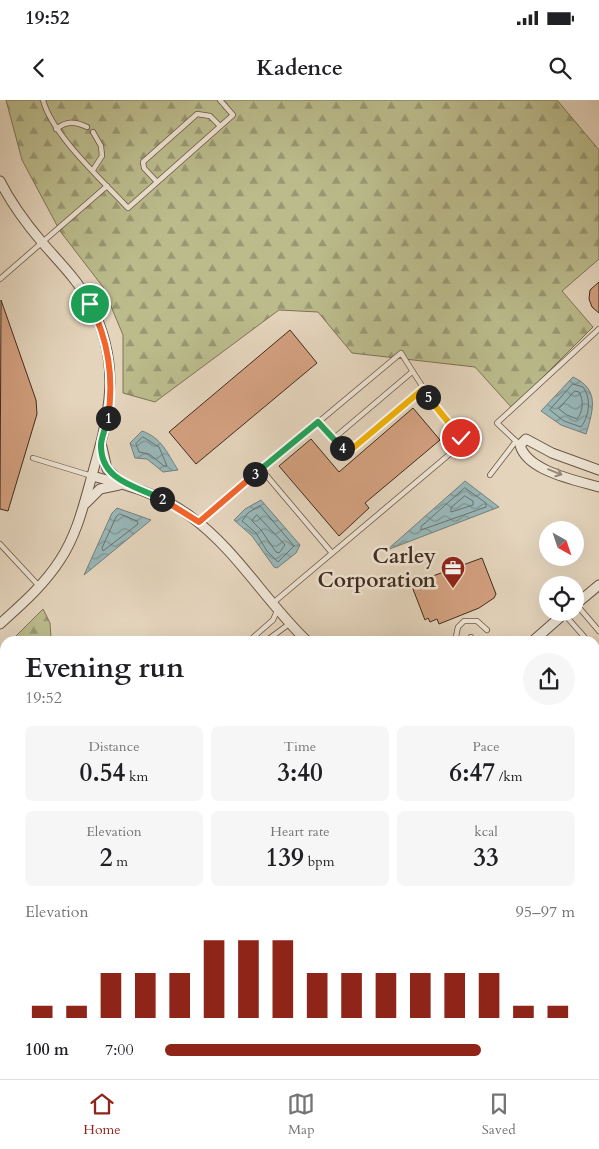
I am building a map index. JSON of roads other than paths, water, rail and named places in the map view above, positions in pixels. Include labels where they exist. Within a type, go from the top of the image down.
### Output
[{"type":"street","points":[[0,181],[17,211],[68,272],[86,297],[103,337],[111,382],[110,403],[101,444],[83,506],[67,548],[40,586],[0,624]]},
{"type":"street","points":[[599,470],[552,454],[526,439],[518,443],[523,454],[532,462],[554,473],[599,487]]},
{"type":"street","points":[[101,444],[107,469],[124,484]]},
{"type":"street","points":[[92,476],[124,484],[163,500],[199,522],[274,608],[302,636]]},
{"type":"street","points":[[83,506],[100,489],[124,484]]},
{"type":"street","points":[[584,597],[599,584]]},
{"type":"street","points":[[539,636],[556,621]]},
{"type":"lane","points":[[44,101],[46,111],[56,129],[128,208],[233,115],[220,100]]},
{"type":"lane","points":[[157,182],[144,168],[143,162],[197,114],[202,113],[210,116],[220,126]]},
{"type":"lane","points":[[56,129],[64,123],[73,122],[86,127]]},
{"type":"lane","points":[[93,132],[101,146],[102,156],[93,170]]},
{"type":"lane","points":[[0,279],[107,186]]},
{"type":"lane","points":[[490,475],[518,443],[497,424],[599,329]]},
{"type":"lane","points":[[199,522],[401,353],[423,389],[464,442],[332,553],[274,608],[273,620],[255,636]]},
{"type":"lane","points":[[334,439],[412,372]]},
{"type":"lane","points":[[318,422],[346,454],[423,389]]},
{"type":"lane","points":[[33,458],[92,476]]},
{"type":"lane","points":[[261,469],[332,553]]},
{"type":"lane","points":[[0,544],[40,586]]},
{"type":"lane","points":[[584,613],[599,630]]},
{"type":"lane","points":[[456,636],[458,627],[464,621],[477,621],[487,630]]},
{"type":"lane","points":[[571,621],[584,636]]},
{"type":"lane","points":[[273,636],[289,624]]},
{"type":"lane","points":[[579,631],[580,636]]},
{"type":"water","points":[[573,377],[587,387],[591,393],[592,408],[586,434],[561,425],[541,411]]},
{"type":"water","points":[[142,431],[159,442],[178,470],[163,472],[147,459],[135,458],[130,443]]},
{"type":"water","points":[[465,481],[499,507],[387,550]]},
{"type":"water","points":[[261,500],[300,545],[296,553],[277,568],[274,567],[252,536],[234,520],[245,509]]},
{"type":"water","points":[[117,508],[151,520],[84,575],[112,513]]},
{"type":"place","name":"Carley Corporation","points":[[453,589]]}]
